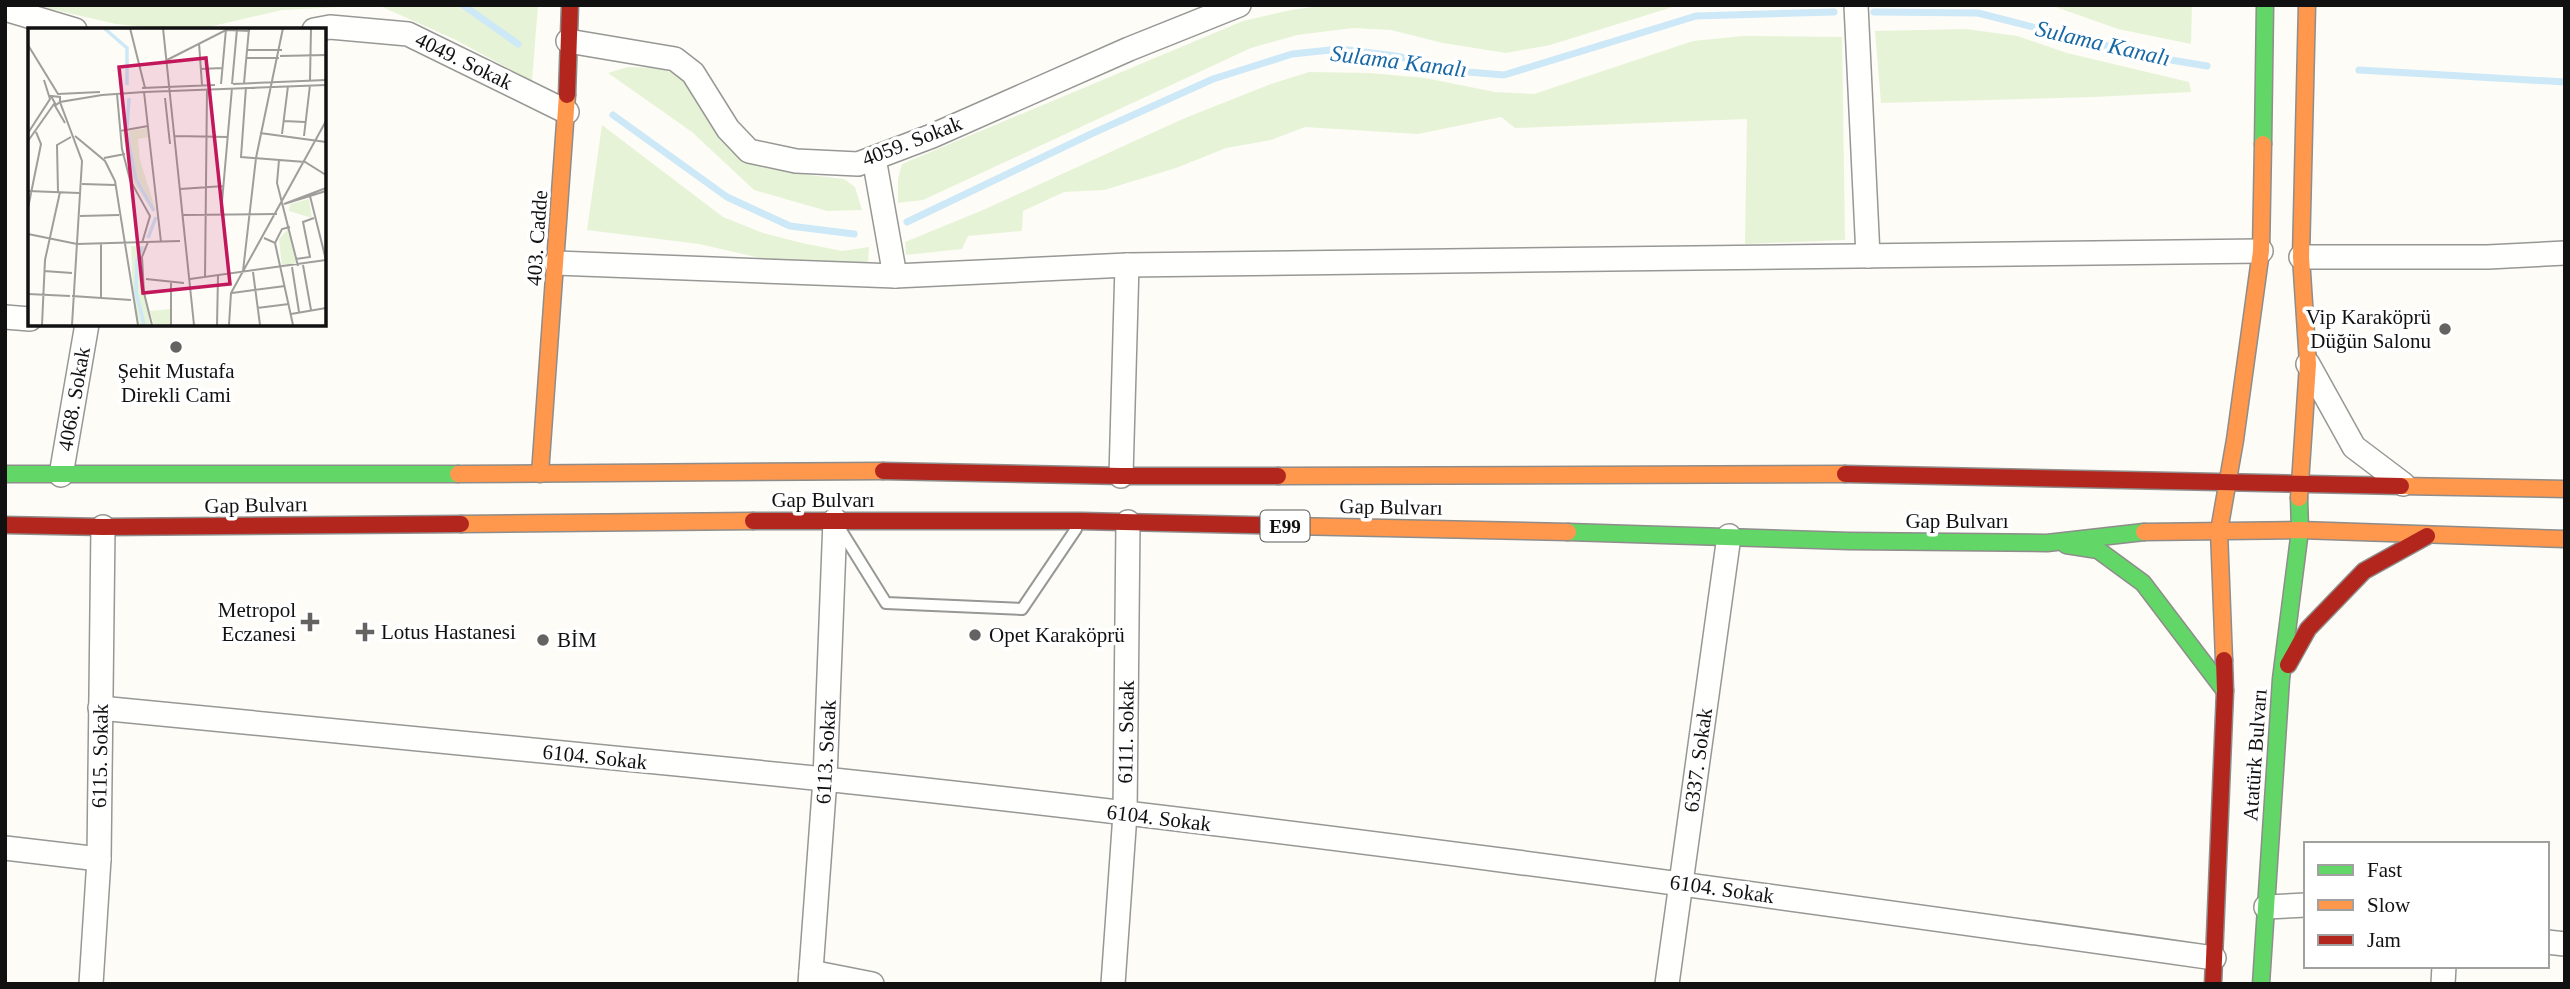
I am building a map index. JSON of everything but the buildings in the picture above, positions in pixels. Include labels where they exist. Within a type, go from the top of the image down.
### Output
[{"type":"main road","name":"403. Cadde","points":[[540,474],[567,112],[570,5]]},
{"type":"main road","name":"Atatürk Bulvarı","points":[[2213,984],[2225,691],[2219,531],[2229,481],[2261,251],[2265,5]]},
{"type":"main road","name":"Atatürk Bulvarı","points":[[2261,984],[2281,679],[2300,530],[2299,484],[2308,364],[2301,257],[2307,5]]},
{"type":"main road","name":"Gap Bulvarı","points":[[5,474],[892,471],[1121,477],[1826,474],[2565,489]]},
{"type":"main road","name":"Gap Bulvarı","points":[[5,526],[835,520],[1082,521],[1849,541],[2047,543],[2146,532],[2300,530],[2565,539]]},
{"type":"main road","points":[[2281,679],[2308,629],[2364,570],[2427,536]]},
{"type":"main road","points":[[2047,543],[2098,550],[2143,583],[2225,691]]},
{"type":"street","name":"4059. Sokak","points":[[568,41],[675,59],[693,74],[728,129],[749,151],[796,161],[858,164],[932,136],[1129,49],[1239,5]]},
{"type":"street","points":[[1856,5],[1868,256]]},
{"type":"street","points":[[5,9],[68,28]]},
{"type":"street","name":"4049. Sokak","points":[[325,28],[408,34],[567,112]]},
{"type":"street","points":[[874,158],[895,276]]},
{"type":"street","points":[[556,263],[895,276],[1127,265],[2261,251]]},
{"type":"street","points":[[2301,257],[2488,257],[2565,253]]},
{"type":"street","points":[[1121,477],[1127,265]]},
{"type":"street","points":[[5,317],[28,319]]},
{"type":"street","name":"4068. Sokak","points":[[61,475],[86,326]]},
{"type":"street","points":[[2308,364],[2354,447],[2406,486]]},
{"type":"street","name":"6113. Sokak","points":[[811,978],[825,779],[835,520]]},
{"type":"street","name":"6111. Sokak","points":[[1113,984],[1125,814],[1128,522]]},
{"type":"street","name":"6115. Sokak","points":[[92,984],[99,859],[103,527]]},
{"type":"street","name":"6337. Sokak","points":[[1667,984],[1729,536]]},
{"type":"street","name":"6104. Sokak","points":[[100,708],[825,779],[1125,814],[1681,883],[2214,958]]},
{"type":"street","points":[[5,848],[99,859]]},
{"type":"street","points":[[2266,907],[2304,905]]},
{"type":"street","points":[[811,978],[872,984]]},
{"type":"lane","points":[[835,520],[886,603],[1021,609],[1082,521]]},
{"type":"green space","points":[[33,5],[378,5],[282,10],[205,28],[155,28],[116,24]]},
{"type":"green space","points":[[378,5],[538,5],[532,81],[456,40]]},
{"type":"green space","points":[[1326,5],[1679,5],[1550,45],[1506,53],[1443,43],[1391,30],[1353,28],[1297,35],[1251,48],[923,200],[898,203],[898,179],[902,164],[1243,21]]},
{"type":"green space","points":[[2050,5],[2192,5],[2191,44],[2118,29]]},
{"type":"green space","points":[[1966,29],[2017,36],[2067,53],[2189,82],[2191,92],[1881,103],[1875,31]]},
{"type":"green space","points":[[1743,36],[1842,37],[1845,240],[1745,244],[1747,119],[1515,128],[1501,117],[1418,134],[1305,127],[1271,140],[1226,148],[1176,168],[1104,190],[1064,192],[1023,211],[1022,231],[968,236],[962,249],[906,255],[905,242],[983,210],[1185,118],[1309,72],[1369,73],[1425,78],[1495,92],[1534,94],[1693,41]]},
{"type":"green space","points":[[628,67],[659,68],[677,74],[751,163],[844,179],[855,187],[862,210],[827,211],[754,190],[692,132],[608,73]]},
{"type":"green space","points":[[602,125],[723,217],[763,233],[802,243],[842,251],[869,247],[868,265],[831,265],[765,259],[699,244],[587,230]]},
{"type":"waterway","name":"Sulama Kanalı","points":[[463,5],[518,44]]},
{"type":"waterway","name":"Sulama Kanalı","points":[[907,222],[1213,79],[1292,54],[1340,49],[1396,56],[1468,72],[1504,75],[1696,16],[1834,12]]},
{"type":"waterway","name":"Sulama Kanalı","points":[[1874,12],[1978,13],[2147,56],[2207,66]]},
{"type":"waterway","name":"Sulama Kanalı","points":[[2359,70],[2565,82]]},
{"type":"waterway","name":"Sulama Kanalı","points":[[613,115],[727,197],[790,226],[854,234]]},
{"type":"traffic: fast","points":[[2263,144],[2265,5]]},
{"type":"traffic: fast","points":[[5,474],[458,474]]},
{"type":"traffic: fast","points":[[2261,984],[2281,679],[2300,530],[2299,498]]},
{"type":"traffic: fast","points":[[1568,532],[1849,541],[2047,543],[2144,532]]},
{"type":"traffic: fast","points":[[2066,545],[2098,550],[2143,583],[2225,691]]},
{"type":"traffic: slow","points":[[2299,498],[2308,364],[2301,257],[2307,5]]},
{"type":"traffic: slow","points":[[540,474],[567,95]]},
{"type":"traffic: slow","points":[[2224,660],[2219,531],[2235,440],[2261,251],[2263,144]]},
{"type":"traffic: slow","points":[[458,474],[883,471]]},
{"type":"traffic: slow","points":[[1278,476],[1845,474]]},
{"type":"traffic: slow","points":[[2401,486],[2565,489]]},
{"type":"traffic: slow","points":[[461,524],[753,521]]},
{"type":"traffic: slow","points":[[1291,526],[1568,532]]},
{"type":"traffic: slow","points":[[2144,532],[2300,530],[2565,539]]},
{"type":"traffic: jam","points":[[567,95],[570,5]]},
{"type":"traffic: jam","points":[[883,471],[1278,476]]},
{"type":"traffic: jam","points":[[1845,474],[2401,486]]},
{"type":"traffic: jam","points":[[753,521],[1081,521],[1291,526]]},
{"type":"traffic: jam","points":[[5,525],[103,527],[461,524]]},
{"type":"traffic: jam","points":[[2288,665],[2308,629],[2364,571],[2427,536]]},
{"type":"traffic: jam","points":[[2213,984],[2224,660]]},
{"type":"place","name":"Vip Karaköprü Düğün Salonu","points":[[2445,329]]},
{"type":"place","name":"Şehit Mustafa Direkli Cami","points":[[176,347]]},
{"type":"place","name":"Metropol Eczanesi","points":[[310,622]]},
{"type":"place","name":"Lotus Hastanesi","points":[[365,632]]},
{"type":"place","name":"Opet Karaköprü","points":[[975,635]]},
{"type":"place","name":"BİM","points":[[543,640]]}]
